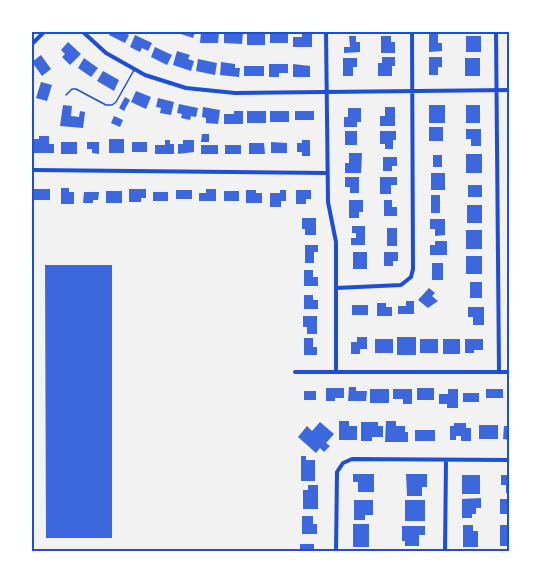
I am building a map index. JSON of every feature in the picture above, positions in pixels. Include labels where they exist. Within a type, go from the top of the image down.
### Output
[{"type":"street","points":[[32,44],[44,32]]},
{"type":"street","points":[[82,32],[106,53],[145,75],[186,88],[235,93],[510,90]]},
{"type":"street","points":[[326,32],[327,173],[329,214],[336,242],[336,372]]},
{"type":"street","points":[[336,288],[401,285],[411,277],[413,269],[411,32]]},
{"type":"street","points":[[496,32],[499,372]]},
{"type":"street","points":[[32,170],[327,173]]},
{"type":"street","points":[[295,372],[510,372]]},
{"type":"street","points":[[336,552],[337,472],[343,463],[352,459],[510,460]]},
{"type":"street","points":[[445,552],[446,461]]},
{"type":"lane","points":[[66,95],[72,89],[76,89],[106,105],[112,105],[116,102],[134,69]]},
{"type":"lane","points":[[32,551],[81,551]]},
{"type":"building","points":[[110,32],[126,32],[129,35],[125,43],[109,35]]},
{"type":"building","points":[[181,32],[195,32],[193,38]]},
{"type":"building","points":[[201,32],[219,32],[218,43],[200,43]]},
{"type":"building","points":[[224,32],[243,32],[242,44],[224,43]]},
{"type":"building","points":[[270,32],[288,32],[288,43],[270,43]]},
{"type":"building","points":[[302,32],[312,32],[312,47],[293,47],[293,37],[302,37]]},
{"type":"building","points":[[247,33],[265,33],[265,45],[247,45]]},
{"type":"building","points":[[429,34],[438,34],[438,43],[442,43],[442,51],[429,52]]},
{"type":"building","points":[[135,35],[152,43],[148,51],[142,48],[140,52],[130,47]]},
{"type":"building","points":[[349,36],[356,36],[356,42],[360,42],[360,52],[344,53],[344,47],[350,47]]},
{"type":"building","points":[[381,36],[391,36],[391,42],[395,42],[395,53],[381,53]]},
{"type":"building","points":[[466,36],[481,36],[481,52],[466,52]]},
{"type":"building","points":[[68,42],[81,54],[70,65],[62,57],[65,54],[61,50]]},
{"type":"building","points":[[155,47],[172,55],[167,65],[151,57]]},
{"type":"building","points":[[177,51],[190,55],[188,59],[194,61],[191,71],[173,65]]},
{"type":"building","points":[[41,55],[51,69],[42,76],[32,62]]},
{"type":"building","points":[[382,57],[395,57],[392,76],[378,76],[378,63],[382,63]]},
{"type":"building","points":[[429,57],[442,57],[442,67],[438,67],[438,75],[429,75]]},
{"type":"building","points":[[84,58],[98,68],[91,77],[78,68]]},
{"type":"building","points":[[343,58],[357,58],[357,67],[353,67],[353,76],[343,76]]},
{"type":"building","points":[[465,58],[480,58],[480,76],[465,76]]},
{"type":"building","points":[[198,59],[217,63],[215,75],[196,71]]},
{"type":"building","points":[[221,62],[235,64],[235,68],[240,68],[239,77],[220,75]]},
{"type":"building","points":[[269,64],[288,64],[288,73],[279,73],[279,77],[269,77]]},
{"type":"building","points":[[293,64],[310,66],[310,77],[293,77]]},
{"type":"building","points":[[244,66],[264,66],[264,76],[244,76]]},
{"type":"building","points":[[103,71],[119,80],[114,91],[97,81]]},
{"type":"building","points":[[41,82],[52,85],[47,101],[36,98]]},
{"type":"building","points":[[136,91],[151,97],[146,109],[131,102]]},
{"type":"building","points":[[125,97],[130,100],[124,111],[119,108]]},
{"type":"building","points":[[158,98],[174,102],[171,115],[160,113],[161,108],[156,107]]},
{"type":"building","points":[[179,104],[198,108],[196,117],[191,116],[190,120],[181,118],[182,114],[177,113]]},
{"type":"building","points":[[63,105],[72,106],[71,116],[79,117],[80,111],[85,112],[83,128],[60,126]]},
{"type":"building","points":[[429,105],[445,105],[445,123],[429,123]]},
{"type":"building","points":[[466,105],[480,105],[480,123],[466,123]]},
{"type":"building","points":[[203,107],[220,110],[218,124],[206,123],[206,118],[202,117]]},
{"type":"building","points":[[385,107],[395,107],[395,126],[380,126],[380,116],[385,116]]},
{"type":"building","points":[[348,108],[361,108],[361,122],[357,122],[357,127],[344,127],[344,117],[348,117]]},
{"type":"building","points":[[234,111],[243,111],[243,124],[224,124],[224,114],[234,114]]},
{"type":"building","points":[[247,111],[266,111],[266,123],[247,123]]},
{"type":"building","points":[[270,111],[289,111],[289,122],[270,122]]},
{"type":"building","points":[[295,111],[314,111],[314,120],[295,120]]},
{"type":"building","points":[[114,116],[123,120],[120,127],[111,123]]},
{"type":"building","points":[[429,127],[443,127],[443,141],[429,141]]},
{"type":"building","points":[[466,129],[481,129],[481,146],[471,146],[471,139],[466,139]]},
{"type":"building","points":[[345,131],[357,131],[357,145],[345,145]]},
{"type":"building","points":[[380,131],[396,131],[393,149],[385,149],[385,144],[380,144]]},
{"type":"building","points":[[202,134],[209,134],[209,142],[201,142]]},
{"type":"building","points":[[39,136],[49,136],[49,144],[54,144],[54,153],[34,153],[34,139],[39,139]]},
{"type":"building","points":[[109,139],[124,139],[124,153],[109,153]]},
{"type":"building","points":[[165,140],[170,140],[170,144],[174,144],[174,154],[155,154],[155,145],[165,145]]},
{"type":"building","points":[[183,140],[194,140],[194,152],[178,154],[178,144],[183,144]]},
{"type":"building","points":[[302,140],[310,140],[310,156],[302,156],[302,152],[297,152],[297,143],[302,143]]},
{"type":"building","points":[[61,142],[77,142],[77,154],[61,154]]},
{"type":"building","points":[[87,142],[99,142],[99,154],[92,153],[92,149],[87,149]]},
{"type":"building","points":[[132,142],[147,142],[147,152],[132,152]]},
{"type":"building","points":[[271,142],[287,143],[287,153],[271,153]]},
{"type":"building","points":[[249,143],[264,143],[265,154],[249,154]]},
{"type":"building","points":[[201,145],[218,145],[218,154],[201,154]]},
{"type":"building","points":[[225,145],[241,145],[241,154],[225,154]]},
{"type":"building","points":[[349,153],[362,153],[361,173],[345,173],[345,163],[349,163]]},
{"type":"building","points":[[466,154],[482,154],[482,173],[466,173]]},
{"type":"building","points":[[433,155],[442,155],[442,167],[433,167]]},
{"type":"building","points":[[383,157],[397,157],[397,166],[392,166],[392,171],[383,171]]},
{"type":"building","points":[[431,173],[445,173],[445,190],[431,190]]},
{"type":"building","points":[[345,177],[359,177],[359,193],[350,193],[350,187],[345,187]]},
{"type":"building","points":[[380,177],[397,177],[397,185],[391,185],[391,194],[380,194]]},
{"type":"building","points":[[468,185],[482,185],[482,197],[468,197]]},
{"type":"building","points":[[61,188],[69,188],[69,192],[74,192],[74,204],[61,204]]},
{"type":"building","points":[[34,189],[50,189],[50,200],[32,200]]},
{"type":"building","points":[[129,189],[146,189],[146,198],[141,198],[141,202],[129,202]]},
{"type":"building","points":[[206,189],[216,189],[216,201],[199,201],[199,193],[206,193]]},
{"type":"building","points":[[176,190],[192,190],[192,199],[176,199]]},
{"type":"building","points":[[246,190],[256,190],[256,193],[262,193],[262,203],[246,203]]},
{"type":"building","points":[[280,190],[286,190],[286,201],[281,201],[281,207],[270,207],[270,193],[280,193]]},
{"type":"building","points":[[296,190],[311,190],[311,199],[306,199],[306,204],[296,204]]},
{"type":"building","points":[[106,191],[122,191],[122,203],[106,203]]},
{"type":"building","points":[[224,191],[239,191],[239,201],[224,201]]},
{"type":"building","points":[[84,192],[99,192],[98,200],[93,200],[93,203],[83,203]]},
{"type":"building","points":[[153,192],[168,192],[168,201],[153,201]]},
{"type":"building","points":[[431,195],[440,195],[440,213],[431,213]]},
{"type":"building","points":[[349,200],[363,200],[363,212],[359,212],[359,218],[349,218]]},
{"type":"building","points":[[384,200],[392,200],[392,207],[397,207],[397,216],[384,216]]},
{"type":"building","points":[[467,205],[482,205],[482,223],[467,223]]},
{"type":"building","points":[[302,218],[316,218],[316,235],[305,235],[305,229],[302,229]]},
{"type":"building","points":[[430,219],[445,219],[445,235],[435,236],[435,229],[430,229]]},
{"type":"building","points":[[352,226],[365,226],[365,245],[351,245],[351,238],[356,238],[356,233],[352,233]]},
{"type":"building","points":[[387,228],[397,228],[397,246],[387,246]]},
{"type":"building","points":[[466,230],[482,230],[482,249],[466,249]]},
{"type":"building","points":[[435,241],[447,241],[447,255],[430,255],[430,245],[435,245]]},
{"type":"building","points":[[305,245],[318,245],[318,252],[314,252],[314,263],[305,263]]},
{"type":"building","points":[[353,252],[367,252],[367,269],[353,269]]},
{"type":"building","points":[[384,252],[398,252],[398,261],[393,261],[393,266],[384,266]]},
{"type":"building","points":[[466,256],[482,256],[482,274],[466,274]]},
{"type":"building","points":[[432,263],[443,263],[443,280],[432,280]]},
{"type":"building","points":[[45,265],[112,265],[112,538],[46,538]]},
{"type":"building","points":[[304,270],[313,270],[313,277],[318,277],[318,286],[304,286]]},
{"type":"building","points":[[470,282],[482,282],[482,298],[470,298]]},
{"type":"building","points":[[429,288],[435,293],[432,296],[438,301],[428,308],[418,300]]},
{"type":"building","points":[[304,295],[313,295],[313,300],[318,300],[318,309],[304,309]]},
{"type":"building","points":[[406,301],[414,301],[414,314],[398,314],[398,306],[406,306]]},
{"type":"building","points":[[377,303],[386,303],[386,307],[392,307],[392,316],[377,316]]},
{"type":"building","points":[[352,305],[368,305],[368,315],[352,315]]},
{"type":"building","points":[[468,307],[484,307],[484,325],[473,325],[473,317],[468,317]]},
{"type":"building","points":[[303,316],[317,316],[317,334],[307,334],[307,327],[303,327]]},
{"type":"building","points":[[357,337],[367,337],[367,349],[360,349],[360,354],[351,354],[351,342],[357,342]]},
{"type":"building","points":[[397,337],[416,337],[416,355],[397,355]]},
{"type":"building","points":[[304,338],[313,338],[313,347],[317,347],[317,355],[304,355]]},
{"type":"building","points":[[375,339],[393,339],[393,353],[375,353]]},
{"type":"building","points":[[420,339],[438,339],[438,353],[420,353]]},
{"type":"building","points":[[443,339],[460,339],[460,354],[443,354]]},
{"type":"building","points":[[465,339],[483,339],[483,350],[465,353]]},
{"type":"building","points":[[349,387],[356,387],[356,391],[367,391],[366,401],[348,401]]},
{"type":"building","points":[[326,388],[344,388],[344,398],[326,401]]},
{"type":"building","points":[[417,388],[434,388],[434,400],[417,400]]},
{"type":"building","points":[[370,389],[389,389],[389,403],[370,403]]},
{"type":"building","points":[[393,389],[412,389],[412,404],[403,404],[403,399],[393,399]]},
{"type":"building","points":[[448,389],[458,389],[458,408],[447,408],[447,404],[439,404],[439,394],[448,394]]},
{"type":"building","points":[[486,389],[503,389],[503,398],[486,398]]},
{"type":"building","points":[[304,391],[316,391],[316,400],[304,400]]},
{"type":"building","points":[[463,393],[479,393],[479,402],[463,402]]},
{"type":"building","points":[[339,421],[349,421],[349,426],[357,426],[357,440],[339,440]]},
{"type":"building","points":[[386,421],[396,421],[396,426],[405,426],[405,432],[408,432],[408,442],[385,442]]},
{"type":"building","points":[[320,422],[334,434],[326,443],[330,446],[324,452],[320,448],[316,453],[298,437],[307,426],[312,431]]},
{"type":"building","points":[[361,422],[378,422],[378,426],[383,426],[383,437],[372,437],[372,441],[361,441]]},
{"type":"building","points":[[454,423],[466,423],[466,428],[471,428],[471,441],[461,441],[461,436],[456,436],[456,440],[450,440],[450,426],[454,426]]},
{"type":"building","points":[[479,425],[498,425],[498,439],[479,439]]},
{"type":"building","points":[[504,426],[510,426],[510,440],[503,439]]},
{"type":"building","points":[[415,430],[435,430],[435,441],[415,441]]},
{"type":"building","points":[[301,456],[306,456],[306,460],[315,460],[315,481],[301,481]]},
{"type":"building","points":[[353,474],[374,474],[374,492],[358,492],[358,482],[353,482]]},
{"type":"building","points":[[406,474],[427,474],[427,487],[422,487],[422,496],[407,496]]},
{"type":"building","points":[[462,475],[480,475],[480,494],[462,494]]},
{"type":"building","points":[[501,475],[510,475],[510,493],[506,493],[506,485],[501,485]]},
{"type":"building","points":[[308,485],[318,485],[318,509],[303,509],[303,490],[308,490]]},
{"type":"building","points":[[481,498],[481,508],[476,508],[476,514],[472,514],[472,518],[462,518],[462,499]]},
{"type":"building","points":[[500,499],[510,499],[510,514],[500,514]]},
{"type":"building","points":[[354,500],[373,500],[373,515],[365,515],[365,520],[354,520]]},
{"type":"building","points":[[405,500],[425,500],[425,521],[405,521]]},
{"type":"building","points":[[302,516],[313,516],[313,524],[317,524],[317,534],[302,534]]},
{"type":"building","points":[[353,524],[369,524],[369,547],[353,547]]},
{"type":"building","points":[[463,525],[473,525],[473,531],[478,531],[478,547],[463,547]]},
{"type":"building","points":[[500,525],[510,525],[510,546],[500,546]]},
{"type":"building","points":[[402,526],[425,526],[425,535],[419,535],[419,546],[405,546],[405,541],[402,541]]},
{"type":"building","points":[[300,544],[314,544],[314,552],[300,552]]}]
